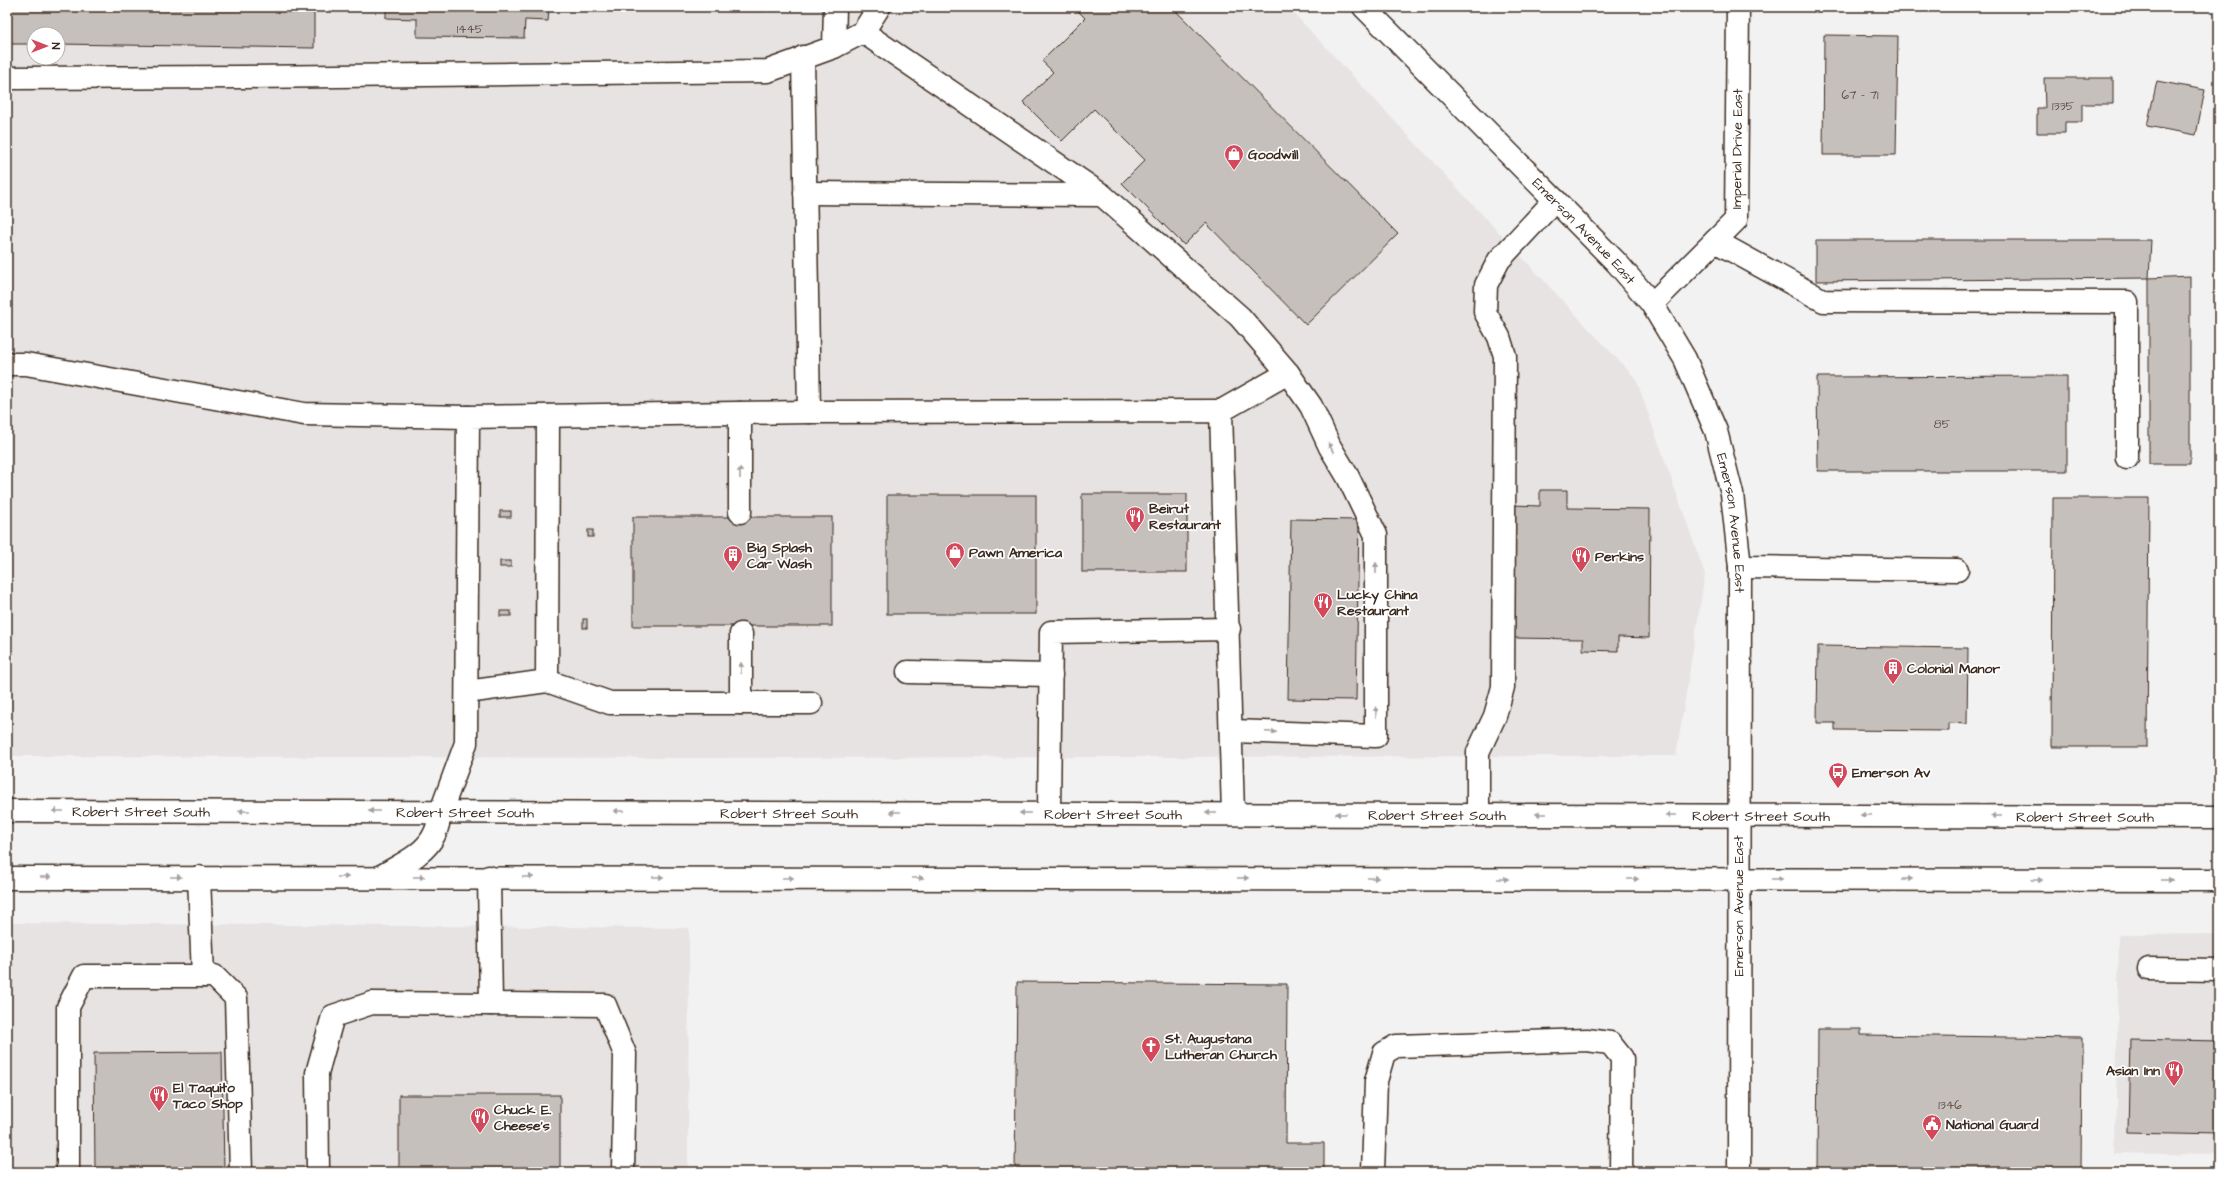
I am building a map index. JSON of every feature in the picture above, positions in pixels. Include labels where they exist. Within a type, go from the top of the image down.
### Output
[{"type":"main road","points":[[834,7],[834,47]]},
{"type":"main road","points":[[7,78],[768,71],[834,47],[862,32],[879,7]]},
{"type":"main road","name":"Emerson Avenue East","points":[[1364,7],[1617,263],[1652,304],[1685,359],[1716,432],[1732,494],[1740,567],[1738,815],[1739,1172]]},
{"type":"main road","name":"Imperial Drive East","points":[[1652,304],[1736,220],[1738,7]]},
{"type":"main road","points":[[862,32],[1102,195],[1240,317],[1288,373],[1310,406],[1330,447],[1348,477],[1376,535],[1376,736],[1232,731]]},
{"type":"main road","points":[[803,57],[810,412]]},
{"type":"main road","points":[[805,193],[1102,195]]},
{"type":"main road","points":[[1478,814],[1478,752],[1495,716],[1503,687],[1505,356],[1499,337],[1485,312],[1486,285],[1499,260],[1555,200]]},
{"type":"main road","points":[[1715,241],[1824,301],[2127,302],[2127,458]]},
{"type":"main road","points":[[7,364],[33,366],[304,414],[468,417],[810,412],[1221,411],[1288,373]]},
{"type":"main road","points":[[1221,411],[1229,629],[1233,813]]},
{"type":"main road","points":[[740,413],[740,512]]},
{"type":"main road","points":[[547,681],[548,416]]},
{"type":"main road","points":[[380,877],[416,855],[430,842],[435,834],[441,811],[466,743],[468,417]]},
{"type":"main road","points":[[1740,567],[1957,570]]},
{"type":"main road","points":[[1049,813],[1051,632],[1229,629]]},
{"type":"main road","points":[[741,634],[741,703]]},
{"type":"main road","points":[[908,672],[1051,675]]},
{"type":"main road","points":[[467,692],[547,681],[610,703],[811,703]]},
{"type":"main road","name":"Robert Street South","points":[[7,811],[1233,813],[2219,817]]},
{"type":"main road","points":[[199,877],[203,976]]},
{"type":"main road","points":[[489,877],[491,1004]]},
{"type":"main road","points":[[7,878],[489,877],[2219,880]]},
{"type":"main road","points":[[2149,969],[2219,970]]},
{"type":"main road","points":[[68,1172],[68,1007],[84,976],[214,976],[236,998],[241,1172]]},
{"type":"main road","points":[[318,1172],[317,1072],[333,1016],[372,1003],[605,1005],[625,1054],[623,1172]]},
{"type":"main road","points":[[1373,1172],[1376,1081],[1384,1054],[1396,1046],[1587,1040],[1610,1043],[1622,1058],[1622,1172]]},
{"type":"shaded area","points":[[7,7],[1288,7],[1636,379],[1705,574],[1676,756],[703,758],[7,756]]},
{"type":"shaded area","points":[[7,923],[689,928],[688,1172],[7,1172]]},
{"type":"shaded area","points":[[2219,934],[2219,1155],[2115,1153],[2119,935]]},
{"type":"building","points":[[7,7],[314,7],[314,48],[66,44],[66,26],[26,26],[26,44],[7,44]]},
{"type":"building","points":[[386,7],[765,7],[765,11],[549,9],[548,21],[525,20],[524,38],[417,37],[417,19],[386,18]]},
{"type":"building","name":"Goodwill","points":[[1074,7],[1172,7],[1398,234],[1306,325],[1206,223],[1184,245],[1122,183],[1145,160],[1094,109],[1062,141],[1023,102],[1053,72],[1042,61],[1085,18]]},
{"type":"building","points":[[1645,7],[1645,9],[1595,8]]},
{"type":"building","points":[[1824,35],[1898,36],[1896,155],[1823,155]]},
{"type":"building","points":[[2044,78],[2113,78],[2113,104],[2082,104],[2082,122],[2065,122],[2065,133],[2037,133],[2037,108],[2045,108]]},
{"type":"building","points":[[2157,81],[2205,90],[2196,135],[2147,126]]},
{"type":"building","points":[[1816,240],[2151,240],[2149,278],[1816,281]]},
{"type":"building","points":[[2190,276],[2190,464],[2149,464],[2149,278]]},
{"type":"building","points":[[2067,376],[2067,471],[1818,471],[1817,377]]},
{"type":"building","name":"Perkins","points":[[1540,490],[1567,490],[1567,508],[1650,509],[1649,638],[1618,637],[1618,651],[1583,650],[1583,639],[1511,638],[1512,505],[1540,506]]},
{"type":"building","name":"Beirut Restaurant","points":[[1082,494],[1187,494],[1187,572],[1082,572]]},
{"type":"building","points":[[887,495],[1036,495],[1036,614],[887,614]]},
{"type":"building","points":[[2053,498],[2149,498],[2147,747],[2052,747]]},
{"type":"building","points":[[500,511],[511,511],[511,517],[500,517]]},
{"type":"building","name":"Big Splash Car Wash","points":[[633,517],[832,517],[832,626],[633,626]]},
{"type":"building","name":"Lucky China Restaurant","points":[[1291,519],[1359,520],[1356,700],[1288,699]]},
{"type":"building","points":[[588,530],[593,530],[593,537],[588,537]]},
{"type":"building","points":[[500,561],[511,561],[511,567],[500,567]]},
{"type":"building","points":[[500,611],[511,611],[511,616],[500,616]]},
{"type":"building","points":[[583,619],[587,619],[587,628],[583,628]]},
{"type":"building","name":"Colonial Manor","points":[[1818,646],[1968,648],[1967,724],[1949,723],[1949,731],[1835,730],[1835,723],[1817,723]]},
{"type":"building","name":"St. Augustana Lutheran Church","points":[[1017,982],[1287,984],[1286,1143],[1324,1143],[1324,1172],[1015,1172]]},
{"type":"building","points":[[1818,1029],[1861,1029],[1861,1035],[2082,1038],[2081,1172],[1817,1172]]},
{"type":"building","name":"Asian Inn","points":[[2130,1039],[2219,1041],[2219,1135],[2128,1133]]},
{"type":"building","name":"El Taquito Taco Shop","points":[[222,1052],[224,1172],[95,1172],[94,1053]]},
{"type":"building","name":"Chuck E. Cheese's","points":[[399,1095],[560,1095],[560,1172],[399,1172]]},
{"type":"building","points":[[2219,1171],[2219,1172],[2173,1172]]},
{"type":"place","name":"Goodwill","points":[[1234,171]]},
{"type":"place","name":"Beirut Restaurant","points":[[1135,533]]},
{"type":"place","name":"Pawn America","points":[[955,569]]},
{"type":"place","name":"Big Splash Car Wash","points":[[733,572]]},
{"type":"place","name":"Perkins","points":[[1581,573]]},
{"type":"place","name":"Lucky China Restaurant","points":[[1323,619]]},
{"type":"place","name":"Colonial Manor","points":[[1893,685]]},
{"type":"place","name":"Emerson Av","points":[[1838,789]]},
{"type":"place","name":"St. Augustana Lutheran Church","points":[[1151,1063]]},
{"type":"place","name":"Asian Inn","points":[[2174,1087]]},
{"type":"place","name":"El Taquito Taco Shop","points":[[159,1112]]},
{"type":"place","name":"Chuck E. Cheese's","points":[[480,1134]]},
{"type":"place","name":"National Guard","points":[[1932,1141]]}]
